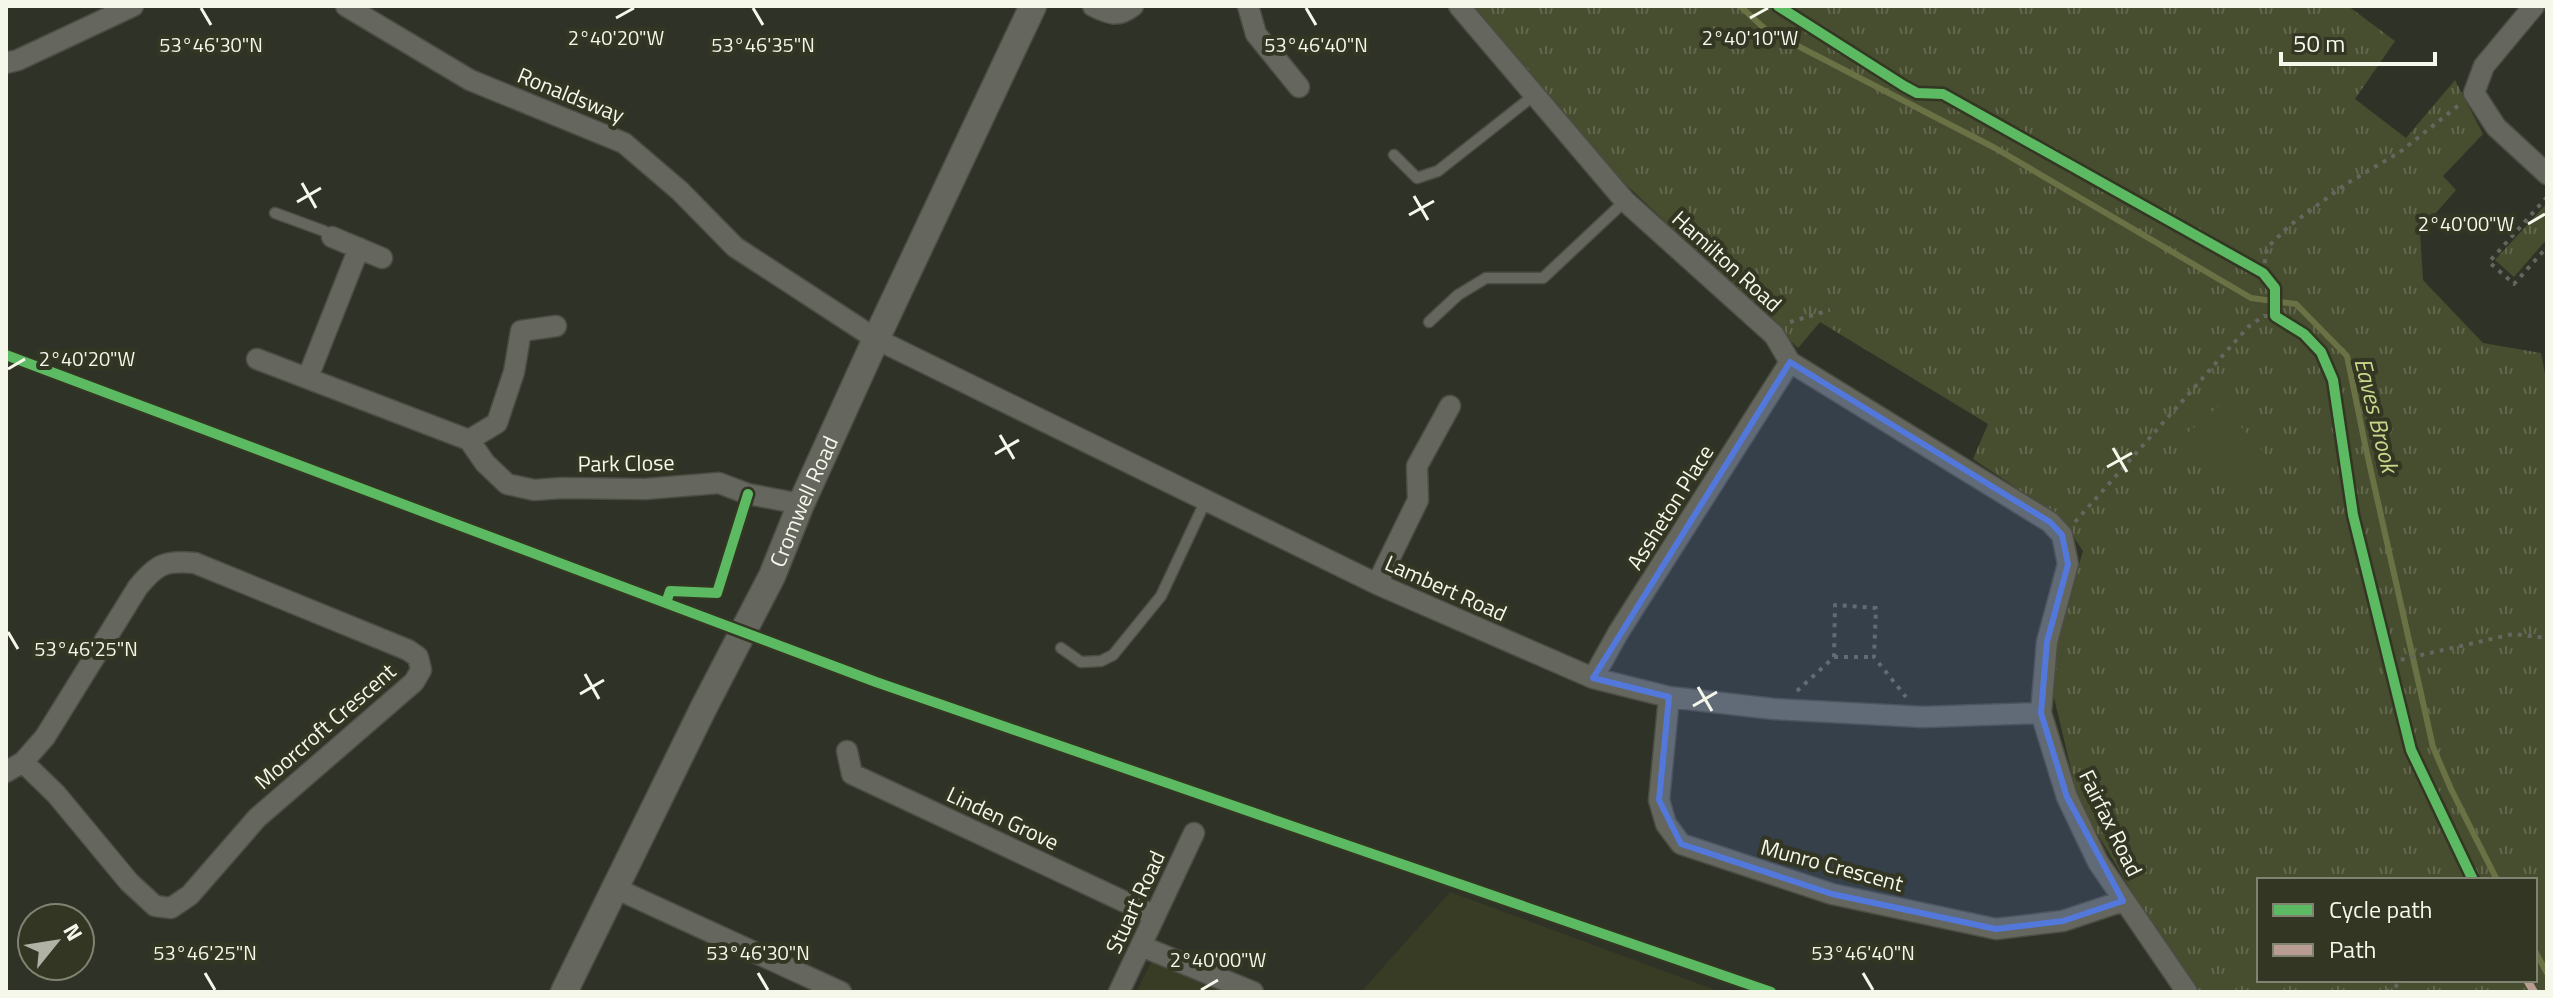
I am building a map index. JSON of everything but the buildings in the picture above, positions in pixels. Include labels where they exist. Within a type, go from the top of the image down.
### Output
[{"type":"street","points":[[6,63],[133,6]]},
{"type":"street","name":"Ronaldsway","points":[[346,6],[470,80],[624,143],[671,182],[735,247],[876,339]]},
{"type":"street","name":"Cromwell Road","points":[[564,992],[772,576],[876,339],[1033,6]]},
{"type":"street","points":[[1093,6],[1114,15],[1122,14],[1133,6]]},
{"type":"street","points":[[1248,6],[1256,34],[1299,87]]},
{"type":"street","name":"Hamilton Road","points":[[1459,6],[1625,201],[1774,335],[1790,362],[2050,522],[2062,535]]},
{"type":"street","points":[[2534,6],[2484,66],[2474,93],[2496,127],[2547,174]]},
{"type":"street","points":[[332,237],[382,258]]},
{"type":"street","points":[[308,377],[359,248]]},
{"type":"street","points":[[257,359],[469,440],[497,423],[514,372],[521,331],[556,326]]},
{"type":"street","name":"Lambert Road","points":[[876,339],[1377,584],[1593,678],[1669,697],[1778,709],[1923,717],[2041,713]]},
{"type":"street","name":"Assheton Place","points":[[1593,678],[1618,633],[1790,362]]},
{"type":"street","points":[[1377,584],[1418,500],[1417,466],[1450,406]]},
{"type":"street","name":"Park Close","points":[[469,440],[485,463],[507,484],[534,490],[645,489],[719,483],[748,494],[801,504]]},
{"type":"street","name":"Fairfax Road","points":[[2062,535],[2068,564],[2047,642],[2041,713],[2067,797],[2098,862],[2187,992]]},
{"type":"street","name":"Moorcroft Crescent","points":[[170,560],[195,563],[408,650],[418,657],[421,670],[414,682],[257,818],[190,895],[171,908],[155,906],[129,882],[56,794],[14,767],[45,737],[138,587],[151,572],[170,560]]},
{"type":"street","name":"Munro Crescent","points":[[1669,697],[1659,800],[1666,824],[1681,844],[1689,848],[1832,894],[1996,929],[2063,921],[2123,901]]},
{"type":"street","name":"Linden Grove","points":[[847,751],[852,774],[1155,916]]},
{"type":"street","name":"Stuart Road","points":[[1119,992],[1194,833]]},
{"type":"street","points":[[617,889],[841,992]]},
{"type":"street","points":[[1141,946],[1253,992]]},
{"type":"lane","points":[[1394,155],[1417,178],[1427,177],[1533,96]]},
{"type":"lane","points":[[1429,322],[1458,295],[1486,278],[1543,278],[1625,201]]},
{"type":"lane","points":[[275,213],[324,231],[332,237]]},
{"type":"lane","points":[[1061,648],[1081,662],[1101,661],[1113,655],[1161,596],[1206,500]]},
{"type":"path","points":[[1778,6],[1904,86],[1917,93],[1943,94],[2263,273],[2275,288],[2275,315]]},
{"type":"path","points":[[2263,273],[2267,248],[2289,226],[2346,184],[2400,152],[2474,93]]},
{"type":"path","points":[[2547,197],[2489,262],[2514,284],[2547,247]]},
{"type":"path","points":[[1774,335],[1787,324],[1830,310]]},
{"type":"path","points":[[2062,535],[2112,483],[2248,327],[2264,316],[2275,315],[2304,334],[2321,352],[2333,380],[2353,515],[2411,750],[2472,878]]},
{"type":"path","points":[[1834,657],[1835,605],[1876,608],[1874,657],[1923,717]]},
{"type":"path","points":[[2391,662],[2513,634],[2547,638]]},
{"type":"path","points":[[1778,709],[1834,657],[1874,657]]},
{"type":"highlighted area","points":[[1790,362],[2050,522],[2062,535],[2068,564],[2047,642],[2041,713],[2067,797],[2123,901],[2063,921],[1996,929],[1832,894],[1681,844],[1659,800],[1669,697],[1593,678]]},
{"type":"shaded area","points":[[1450,892],[1721,992],[1361,992]]},
{"type":"shaded area","points":[[1155,955],[1236,992],[1136,992]]},
{"type":"green space","points":[[1461,6],[2348,6],[2395,41],[2355,99],[2406,138],[2455,80],[2483,134],[2443,176],[2456,190],[2420,231],[2423,280],[2483,343],[2541,353],[2547,384],[2547,992],[2192,992],[2079,803],[2047,668],[2083,551],[2060,517],[1973,459],[1988,424],[1820,322],[1798,348],[1533,96]]},
{"type":"green space","points":[[2547,203],[2547,239],[2514,277],[2495,260]]},
{"type":"green space","points":[[2221,404],[2272,462],[2236,496],[2183,437]]},
{"type":"waterway","name":"Eaves Brook","points":[[1740,6],[1765,29],[1995,148],[2251,298],[2296,304],[2347,356],[2433,747],[2496,878]]},
{"type":"waterway","name":"Eaves Brook","points":[[2537,955],[2547,973]]},
{"type":"marked path","points":[[2528,982],[2534,992]]},
{"type":"cycle path","points":[[1778,6],[1904,86],[1917,93],[1943,94],[2263,273],[2275,288],[2275,316],[2304,334],[2321,352],[2333,380],[2353,515],[2411,750],[2472,878]]},
{"type":"cycle path","points":[[6,355],[876,682],[1771,992]]},
{"type":"cycle path","points":[[666,603],[670,591],[717,593],[748,494]]}]
